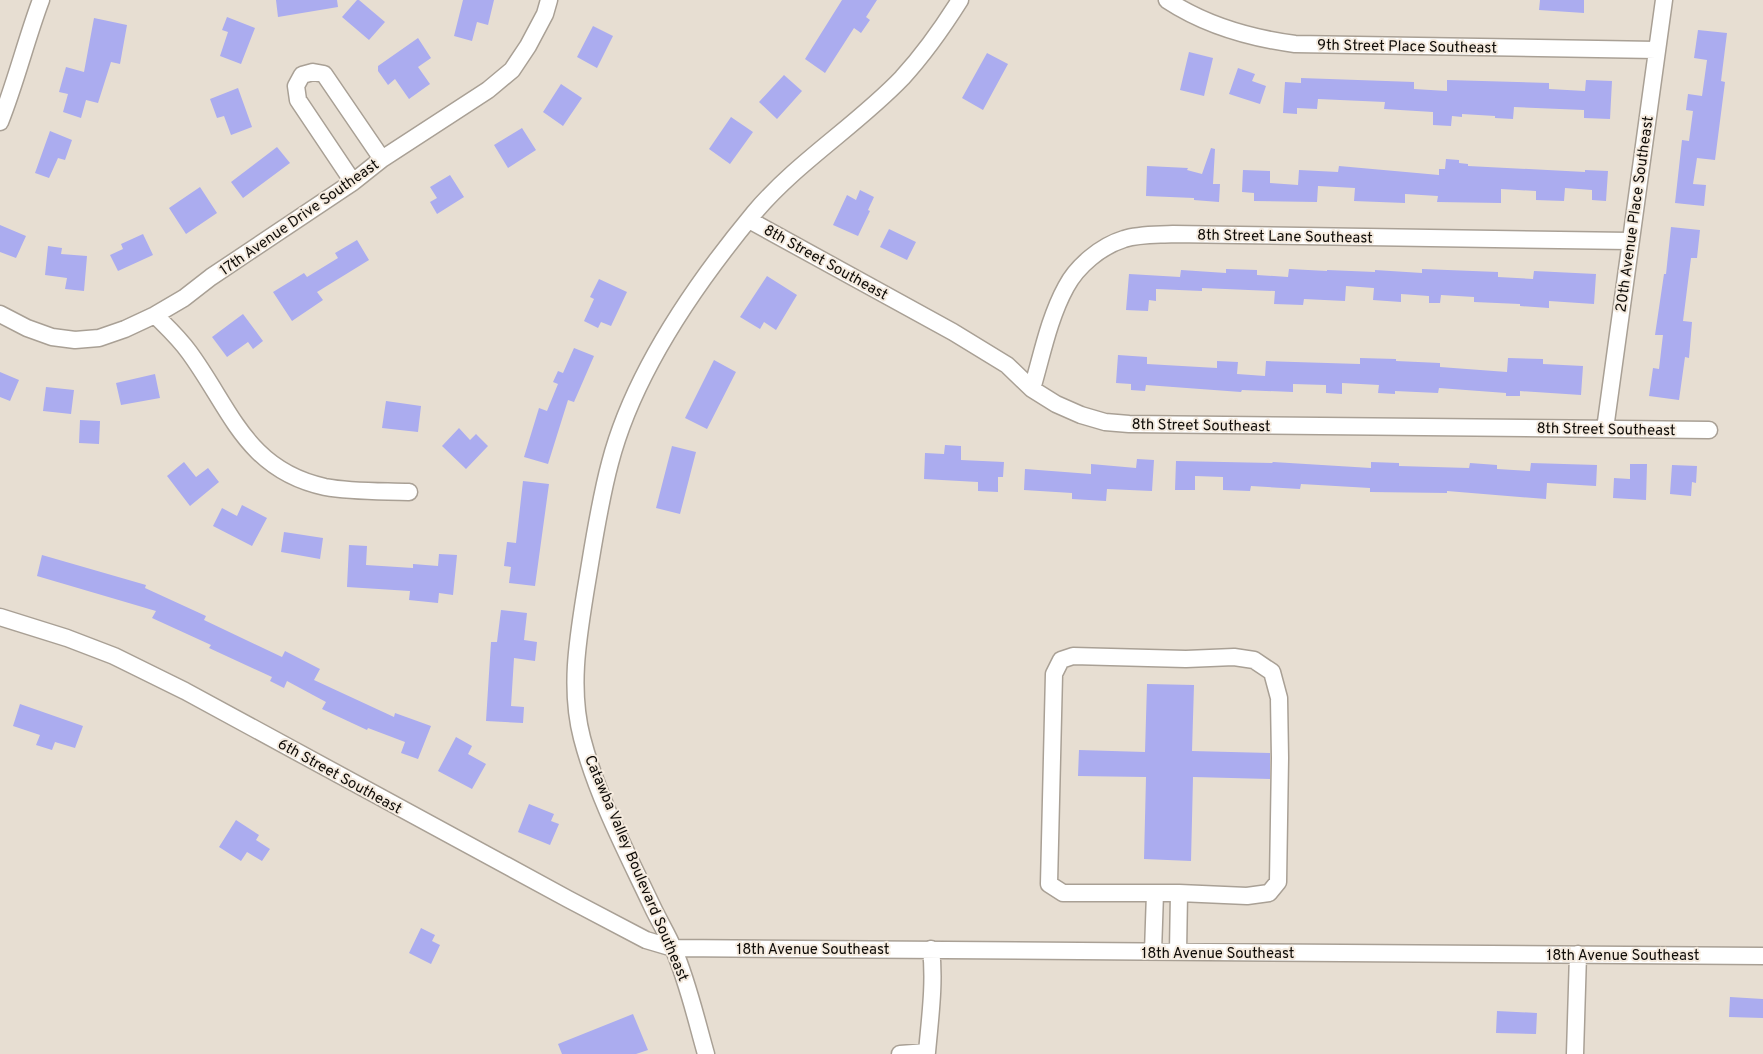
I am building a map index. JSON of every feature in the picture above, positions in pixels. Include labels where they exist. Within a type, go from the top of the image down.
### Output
[{"type":"street","points":[[0,122],[41,0]]},
{"type":"street","name":"17th Avenue Drive Southeast","points":[[0,314],[27,328],[52,337],[76,340],[99,338],[125,329],[155,315],[184,298],[211,277],[353,182],[382,159],[488,90],[512,70],[528,46],[545,14],[549,0]]},
{"type":"street","name":"Catawba Valley Boulevard Southeast","points":[[706,1054],[687,985],[673,948],[603,799],[582,738],[577,712],[574,680],[577,641],[610,463],[622,426],[650,364],[671,327],[725,249],[786,181],[901,78],[926,50],[960,0]]},
{"type":"street","name":"9th Street Place Southeast","points":[[1167,0],[1183,5],[1242,34],[1270,41],[1295,44],[1656,50]]},
{"type":"street","name":"20th Avenue Place Southeast","points":[[1605,428],[1664,0]]},
{"type":"street","points":[[353,182],[298,100],[296,86],[302,75],[312,72],[324,74],[382,159]]},
{"type":"street","name":"8th Street Southeast","points":[[749,220],[953,332],[1007,365],[1032,389],[1056,404],[1081,415],[1105,422],[1129,424],[1709,430]]},
{"type":"street","name":"8th Street Lane Southeast","points":[[1032,389],[1054,314],[1066,286],[1078,270],[1095,255],[1110,244],[1126,238],[1140,235],[1173,234],[1630,241]]},
{"type":"street","points":[[155,315],[189,352],[247,440],[264,458],[281,471],[303,481],[325,487],[347,490],[409,492]]},
{"type":"street","name":"6th Street Southeast","points":[[0,617],[67,638],[114,656],[235,718],[646,940],[673,948]]},
{"type":"street","points":[[1073,656],[1186,659],[1234,657],[1254,660],[1272,672],[1280,706],[1278,882],[1268,893],[1248,896],[1179,893],[1063,893],[1049,884],[1054,674],[1061,660],[1073,656]]},
{"type":"street","points":[[1153,952],[1155,893]]},
{"type":"street","points":[[1178,952],[1179,893]]},
{"type":"street","name":"18th Avenue Southeast","points":[[673,948],[1763,956]]},
{"type":"street","points":[[900,1054],[927,1052],[932,992],[932,949]]},
{"type":"street","points":[[1575,1054],[1578,954]]},
{"type":"building","points":[[276,0],[337,0],[338,7],[278,17]]},
{"type":"building","points":[[357,0],[385,22],[369,40],[342,17]]},
{"type":"building","points":[[463,0],[494,0],[488,25],[477,22],[472,41],[454,36]]},
{"type":"building","points":[[842,0],[877,0],[866,17],[870,20],[861,33],[854,28],[825,73],[805,59]]},
{"type":"building","points":[[1540,0],[1584,0],[1584,13],[1539,10]]},
{"type":"building","points":[[227,17],[255,28],[241,64],[220,56],[228,32],[222,30]]},
{"type":"building","points":[[94,18],[127,25],[120,64],[111,62],[98,103],[86,100],[81,118],[63,112],[68,94],[59,92],[66,67],[84,72]]},
{"type":"building","points":[[593,26],[613,36],[597,68],[577,57]]},
{"type":"building","points":[[1698,30],[1727,33],[1721,81],[1725,82],[1715,160],[1697,158],[1693,184],[1706,185],[1704,206],[1675,203],[1682,140],[1689,141],[1693,111],[1686,110],[1688,94],[1702,96],[1707,60],[1694,58]]},
{"type":"building","points":[[418,38],[431,58],[418,67],[430,84],[409,99],[395,79],[388,85],[378,71],[378,66]]},
{"type":"building","points":[[1189,52],[1213,58],[1204,96],[1180,90]]},
{"type":"building","points":[[987,53],[1008,64],[983,110],[962,98]]},
{"type":"building","points":[[1238,68],[1255,74],[1252,81],[1266,86],[1260,104],[1229,94]]},
{"type":"building","points":[[784,75],[802,91],[777,119],[759,102]]},
{"type":"building","points":[[1301,78],[1414,82],[1414,89],[1447,91],[1447,80],[1549,83],[1549,89],[1585,91],[1586,80],[1612,81],[1610,119],[1584,118],[1584,110],[1514,107],[1513,119],[1462,114],[1462,117],[1452,116],[1451,126],[1433,125],[1433,112],[1384,109],[1385,102],[1318,99],[1317,109],[1297,108],[1297,114],[1283,113],[1285,82],[1301,83]]},
{"type":"building","points":[[561,84],[582,98],[563,126],[543,112]]},
{"type":"building","points":[[238,88],[252,127],[231,135],[224,116],[217,118],[210,99]]},
{"type":"building","points":[[731,117],[753,132],[730,164],[709,149]]},
{"type":"building","points":[[522,128],[536,150],[508,168],[494,145]]},
{"type":"building","points":[[50,131],[72,140],[65,160],[58,158],[49,178],[35,173]]},
{"type":"building","points":[[277,147],[290,163],[243,198],[231,182]]},
{"type":"building","points":[[1211,148],[1215,149],[1213,184],[1220,184],[1219,202],[1194,200],[1194,198],[1146,196],[1147,166],[1188,168],[1187,170],[1202,174]]},
{"type":"building","points":[[1446,159],[1459,160],[1459,163],[1468,164],[1468,166],[1585,172],[1585,170],[1608,171],[1606,201],[1592,200],[1592,190],[1565,188],[1564,201],[1536,200],[1536,191],[1501,189],[1501,203],[1437,202],[1438,196],[1405,194],[1405,203],[1354,201],[1355,188],[1318,186],[1317,202],[1254,201],[1254,193],[1242,192],[1243,170],[1270,171],[1270,183],[1298,185],[1299,170],[1338,172],[1339,166],[1439,175],[1439,169],[1445,169]]},
{"type":"building","points":[[450,175],[464,197],[437,214],[430,202],[437,198],[430,187]]},
{"type":"building","points":[[200,187],[217,213],[186,234],[169,208]]},
{"type":"building","points":[[860,190],[874,197],[868,210],[870,211],[858,236],[833,225],[847,195],[856,200]]},
{"type":"building","points":[[0,225],[26,236],[16,258],[0,252]]},
{"type":"building","points":[[1671,227],[1700,230],[1697,258],[1691,258],[1683,321],[1692,322],[1689,358],[1685,357],[1679,400],[1649,396],[1653,368],[1659,369],[1663,335],[1655,335],[1664,274],[1666,274]]},
{"type":"building","points":[[889,229],[916,242],[907,260],[880,247]]},
{"type":"building","points":[[143,234],[153,255],[118,271],[110,255],[123,249],[121,244]]},
{"type":"building","points":[[357,240],[369,260],[317,292],[323,300],[292,321],[273,292],[304,273],[307,277],[338,258],[335,253]]},
{"type":"building","points":[[48,246],[62,248],[61,254],[87,256],[84,291],[65,289],[67,278],[45,275]]},
{"type":"building","points":[[1226,269],[1257,270],[1257,275],[1288,277],[1289,269],[1375,272],[1375,270],[1422,273],[1422,269],[1498,272],[1498,277],[1533,279],[1534,271],[1596,274],[1594,304],[1549,301],[1549,308],[1520,306],[1520,304],[1474,302],[1474,297],[1441,295],[1440,303],[1429,303],[1429,296],[1401,294],[1401,302],[1373,300],[1374,288],[1346,286],[1345,301],[1304,299],[1303,305],[1274,304],[1275,291],[1202,288],[1202,291],[1156,289],[1156,301],[1149,300],[1148,311],[1126,310],[1129,274],[1180,277],[1181,270],[1226,273]]},
{"type":"building","points":[[767,276],[797,295],[776,330],[764,322],[760,329],[740,317]]},
{"type":"building","points":[[599,279],[627,292],[611,326],[601,322],[598,328],[584,321],[594,299],[590,297]]},
{"type":"building","points":[[243,314],[263,341],[253,349],[248,342],[227,357],[212,337]]},
{"type":"building","points":[[574,348],[594,356],[574,402],[568,400],[548,464],[524,457],[539,408],[547,411],[558,384],[553,382],[558,371],[563,373]]},
{"type":"building","points":[[1118,355],[1147,357],[1147,364],[1217,368],[1217,361],[1238,362],[1237,374],[1265,376],[1266,361],[1360,364],[1360,358],[1440,363],[1440,367],[1507,372],[1508,358],[1543,359],[1543,364],[1583,366],[1581,395],[1520,391],[1520,396],[1506,396],[1506,393],[1439,388],[1438,393],[1395,391],[1395,394],[1378,393],[1379,385],[1342,383],[1342,394],[1326,393],[1326,385],[1293,384],[1293,392],[1242,390],[1241,392],[1146,385],[1145,391],[1131,390],[1131,384],[1116,383]]},
{"type":"building","points":[[714,360],[736,372],[707,429],[685,418]]},
{"type":"building","points":[[0,372],[19,380],[10,401],[0,397]]},
{"type":"building","points":[[155,374],[160,398],[121,405],[116,383]]},
{"type":"building","points":[[46,387],[74,390],[71,414],[43,411]]},
{"type":"building","points":[[386,401],[421,406],[418,432],[382,428]]},
{"type":"building","points":[[80,420],[100,421],[99,444],[79,443]]},
{"type":"building","points":[[459,428],[470,440],[476,434],[488,446],[466,469],[442,446]]},
{"type":"building","points":[[945,445],[961,446],[961,460],[1004,462],[1003,477],[998,477],[998,492],[978,491],[978,482],[924,479],[925,453],[944,454]]},
{"type":"building","points":[[672,446],[696,452],[680,514],[656,508]]},
{"type":"building","points":[[1137,459],[1154,460],[1152,491],[1107,489],[1106,501],[1072,499],[1072,493],[1024,490],[1025,469],[1091,474],[1091,464],[1136,468]]},
{"type":"building","points":[[1176,461],[1273,462],[1371,468],[1371,462],[1399,463],[1399,466],[1469,468],[1470,463],[1497,465],[1497,469],[1530,471],[1531,463],[1597,465],[1596,486],[1547,483],[1546,499],[1447,491],[1447,493],[1370,492],[1370,488],[1301,484],[1300,489],[1251,486],[1250,491],[1223,490],[1223,477],[1195,476],[1195,490],[1175,490]]},
{"type":"building","points":[[184,462],[196,477],[208,468],[219,482],[190,506],[167,476]]},
{"type":"building","points":[[1630,464],[1647,464],[1646,500],[1613,498],[1614,478],[1630,479]]},
{"type":"building","points":[[1672,465],[1697,466],[1696,483],[1692,482],[1691,496],[1670,494]]},
{"type":"building","points":[[523,481],[549,484],[535,586],[509,583],[511,567],[504,566],[507,542],[516,543]]},
{"type":"building","points":[[242,505],[267,518],[252,546],[213,526],[222,508],[237,516]]},
{"type":"building","points":[[284,532],[323,538],[320,559],[281,552]]},
{"type":"building","points":[[349,545],[367,546],[366,565],[413,568],[413,564],[438,566],[439,554],[457,555],[453,595],[439,593],[438,603],[409,600],[410,591],[347,587]]},
{"type":"building","points":[[42,555],[146,585],[145,588],[206,616],[204,620],[282,657],[285,651],[320,669],[314,680],[394,717],[395,713],[431,726],[418,759],[401,753],[405,742],[368,728],[367,730],[322,709],[326,702],[287,681],[284,688],[270,681],[272,677],[209,648],[211,645],[152,618],[156,611],[37,576]]},
{"type":"building","points":[[501,610],[527,613],[524,640],[537,642],[535,661],[514,658],[511,706],[524,707],[523,723],[486,721],[491,642],[497,642]]},
{"type":"building","points":[[1147,684],[1194,685],[1192,751],[1270,753],[1270,779],[1193,777],[1191,861],[1144,859],[1146,777],[1078,776],[1079,750],[1145,752]]},
{"type":"building","points":[[20,704],[83,726],[75,748],[55,742],[52,750],[36,745],[40,735],[13,726]]},
{"type":"building","points":[[456,737],[472,746],[468,754],[486,764],[472,789],[438,771]]},
{"type":"building","points":[[529,804],[554,814],[551,821],[559,824],[550,845],[518,832]]},
{"type":"building","points":[[236,820],[259,835],[256,840],[270,849],[262,861],[247,852],[241,861],[219,847]]},
{"type":"building","points":[[421,928],[435,935],[432,941],[440,945],[431,964],[409,953]]},
{"type":"building","points":[[1730,997],[1763,999],[1763,1018],[1729,1017]]},
{"type":"building","points":[[1497,1011],[1537,1013],[1536,1034],[1496,1033]]},
{"type":"building","points":[[633,1014],[648,1050],[636,1054],[562,1054],[558,1044]]}]
